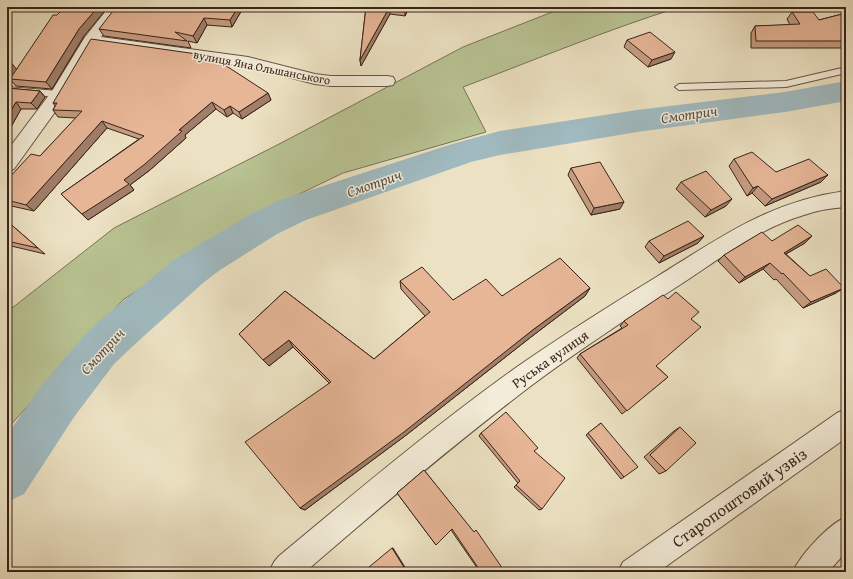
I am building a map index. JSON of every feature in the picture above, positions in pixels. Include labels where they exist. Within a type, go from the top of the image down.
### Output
[{"type":"street","points":[[7,164],[59,94],[90,40],[117,7]]},
{"type":"street","name":"вулиця Яна Ольшанського","points":[[90,40],[164,49],[248,62],[315,79],[331,81],[387,81]]},
{"type":"street","name":"Руська вулиця","points":[[284,572],[289,566],[368,500],[502,393],[583,335],[733,240],[773,218],[800,207],[828,200],[846,199]]},
{"type":"street","name":"Старопоштовий узвіз","points":[[633,572],[846,422]]},
{"type":"street","points":[[808,572],[846,531]]},
{"type":"lane","points":[[680,87],[786,84],[846,70]]},
{"type":"lane","points":[[7,90],[59,94]]},
{"type":"green space","points":[[565,7],[680,7],[598,35],[463,87],[486,132],[343,173],[237,224],[123,300],[7,429],[7,312],[114,228],[283,142],[463,47]]},
{"type":"building","points":[[65,7],[98,7],[79,29],[46,82],[10,79],[53,15],[57,15]]},
{"type":"building","points":[[116,7],[238,7],[230,20],[204,18],[193,36],[175,32],[187,41],[99,29]]},
{"type":"building","points":[[366,7],[406,7],[405,9],[389,8],[360,60]]},
{"type":"building","points":[[792,12],[813,12],[819,20],[846,13],[846,41],[756,41],[755,26],[800,24]]},
{"type":"building","points":[[650,32],[675,52],[652,60],[627,40]]},
{"type":"building","points":[[91,39],[211,56],[268,93],[239,112],[230,106],[224,110],[212,102],[179,130],[182,131],[145,164],[124,180],[129,184],[82,214],[61,194],[144,136],[102,121],[26,205],[7,200],[7,180],[31,154],[40,156],[82,111],[53,110],[57,103],[53,103]]},
{"type":"building","points":[[7,88],[40,91],[31,103],[16,102],[7,117]]},
{"type":"building","points":[[752,152],[776,172],[809,159],[828,175],[772,199],[758,186],[753,188],[734,159]]},
{"type":"building","points":[[600,162],[624,202],[594,208],[571,168]]},
{"type":"building","points":[[706,171],[732,199],[711,210],[681,182]]},
{"type":"building","points":[[7,221],[38,248],[7,241]]},
{"type":"building","points":[[688,221],[704,236],[664,256],[649,241]]},
{"type":"building","points":[[798,225],[812,236],[784,253],[810,276],[826,269],[844,288],[811,302],[783,273],[782,274],[770,263],[745,277],[724,255],[762,232],[772,241]]},
{"type":"building","points":[[560,258],[590,288],[534,329],[404,432],[300,508],[245,442],[331,382],[289,340],[263,360],[239,334],[285,291],[374,359],[430,312],[400,281],[422,267],[453,300],[486,279],[502,296]]},
{"type":"building","points":[[676,292],[699,312],[691,319],[701,327],[656,366],[668,377],[627,411],[580,354],[628,325],[624,321],[663,295],[668,299]]},
{"type":"building","points":[[506,412],[538,448],[534,451],[565,478],[542,509],[516,485],[520,481],[481,433]]},
{"type":"building","points":[[601,423],[638,467],[624,477],[588,433]]},
{"type":"building","points":[[680,427],[696,443],[666,471],[650,455]]},
{"type":"building","points":[[424,470],[474,532],[476,530],[505,572],[481,572],[452,529],[436,545],[397,493]]},
{"type":"building","points":[[392,548],[407,572],[363,572]]},
{"type":"waterway","name":"Смотрич","points":[[7,477],[58,401],[99,350],[119,331],[189,271],[206,259],[264,224],[293,210],[464,152],[500,143],[637,121],[785,102],[846,91]]}]
